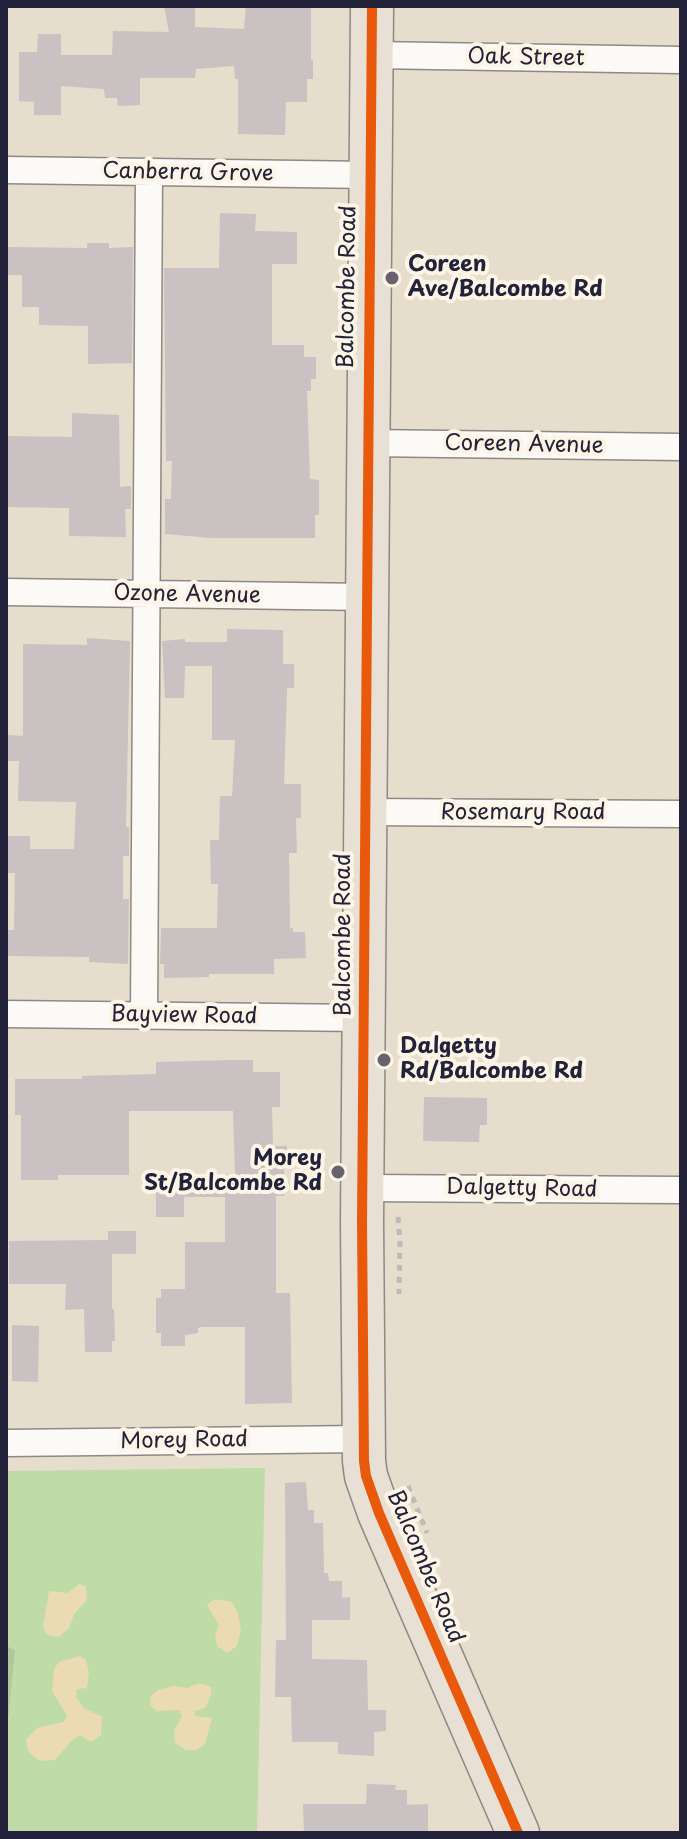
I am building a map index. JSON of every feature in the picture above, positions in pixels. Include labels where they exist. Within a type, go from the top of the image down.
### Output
[{"type":"main road","name":"Balcombe Road","points":[[372,6],[363,1018],[379,1188],[363,1439],[366,1476],[372,1496],[518,1833]]},
{"type":"street","name":"Oak Street","points":[[372,55],[681,60]]},
{"type":"street","name":"Canberra Grove","points":[[6,170],[370,175]]},
{"type":"street","points":[[144,1015],[149,172]]},
{"type":"street","name":"Coreen Avenue","points":[[367,443],[681,447]]},
{"type":"street","name":"Ozone Avenue","points":[[6,592],[367,597]]},
{"type":"street","name":"Rosemary Road","points":[[365,812],[681,814]]},
{"type":"street","name":"Bayview Road","points":[[6,1014],[363,1018]]},
{"type":"street","name":"Dalgetty Road","points":[[379,1188],[681,1190]]},
{"type":"street","name":"Morey Road","points":[[6,1443],[363,1439]]},
{"type":"path","points":[[379,1188],[400,1241],[399,1300]]},
{"type":"path","points":[[404,1476],[427,1533]]},
{"type":"green space","points":[[265,1468],[257,1833],[6,1833],[6,1471]]},
{"type":"green space","points":[[6,1646],[15,1650],[6,1740]]},
{"type":"sand","points":[[79,1584],[86,1587],[87,1600],[74,1614],[69,1628],[59,1637],[47,1635],[43,1627],[49,1591],[68,1593]]},
{"type":"sand","points":[[215,1599],[232,1602],[238,1613],[241,1630],[237,1646],[227,1653],[217,1646],[215,1634],[219,1625],[207,1605]]},
{"type":"sand","points":[[80,1656],[86,1660],[89,1673],[87,1688],[77,1689],[76,1697],[84,1708],[102,1717],[101,1735],[91,1742],[80,1735],[55,1760],[40,1761],[28,1752],[26,1739],[37,1728],[64,1722],[67,1716],[52,1691],[54,1669],[59,1662]]},
{"type":"sand","points":[[199,1683],[211,1687],[211,1695],[205,1708],[194,1711],[195,1716],[212,1718],[205,1744],[196,1750],[186,1750],[175,1743],[174,1730],[182,1717],[179,1710],[157,1711],[150,1706],[151,1696],[158,1690],[173,1686],[188,1688]]},
{"type":"building","points":[[164,6],[195,6],[195,27],[244,29],[246,6],[311,6],[313,79],[307,79],[307,102],[286,102],[285,135],[238,134],[238,79],[235,79],[234,66],[196,69],[195,78],[140,78],[140,105],[118,106],[117,98],[105,98],[104,89],[61,86],[61,115],[34,115],[34,102],[19,101],[19,52],[37,52],[38,34],[61,34],[61,55],[112,55],[113,31],[169,32]]},
{"type":"building","points":[[220,213],[256,214],[255,231],[297,232],[297,264],[272,264],[272,345],[304,345],[304,357],[316,357],[316,379],[311,379],[311,391],[307,391],[310,479],[319,480],[319,515],[315,515],[315,538],[212,538],[165,534],[165,499],[171,499],[172,461],[166,461],[164,268],[219,268]]},
{"type":"building","points":[[87,243],[109,243],[109,248],[133,247],[132,363],[88,364],[88,326],[39,325],[39,307],[22,307],[22,275],[6,275],[6,247],[87,248]]},
{"type":"building","points":[[72,413],[119,415],[120,487],[131,486],[131,509],[125,509],[126,537],[69,536],[69,508],[6,507],[6,436],[72,437]]},
{"type":"building","points":[[227,629],[283,630],[283,664],[294,664],[294,688],[287,688],[284,784],[301,784],[301,818],[296,818],[297,853],[289,853],[290,928],[293,932],[305,932],[306,958],[274,959],[274,974],[164,978],[164,964],[160,964],[161,928],[217,928],[218,884],[211,884],[210,840],[219,840],[220,796],[232,796],[235,740],[212,740],[212,666],[185,666],[184,698],[165,698],[162,641],[227,642]]},
{"type":"building","points":[[87,638],[130,641],[126,827],[129,827],[129,856],[123,856],[123,899],[129,899],[128,964],[89,962],[89,957],[8,956],[8,930],[14,930],[15,873],[8,873],[8,836],[30,836],[30,849],[74,849],[76,802],[18,801],[19,761],[8,761],[8,735],[23,736],[23,644],[87,645]]},
{"type":"building","points":[[253,1060],[253,1072],[280,1072],[280,1107],[272,1107],[273,1146],[287,1146],[287,1167],[284,1167],[284,1196],[276,1196],[276,1293],[290,1293],[292,1403],[245,1404],[245,1327],[198,1328],[198,1333],[185,1335],[185,1346],[161,1346],[161,1333],[156,1333],[156,1298],[161,1298],[161,1289],[185,1289],[185,1242],[225,1242],[225,1197],[184,1197],[184,1217],[156,1217],[156,1175],[235,1175],[233,1111],[129,1111],[129,1175],[58,1175],[58,1180],[21,1180],[21,1115],[15,1115],[15,1079],[156,1074],[156,1062]]},
{"type":"building","points":[[424,1097],[487,1098],[487,1125],[480,1125],[479,1142],[423,1141]]},
{"type":"building","points":[[108,1231],[136,1231],[136,1254],[112,1254],[115,1341],[112,1341],[112,1352],[85,1352],[84,1309],[65,1310],[66,1284],[9,1284],[9,1241],[108,1240]]},
{"type":"building","points":[[12,1325],[39,1326],[38,1382],[12,1381]]},
{"type":"building","points":[[306,1482],[308,1510],[314,1510],[314,1523],[323,1523],[324,1573],[328,1573],[329,1581],[342,1581],[342,1598],[350,1597],[350,1620],[312,1620],[312,1659],[367,1660],[368,1710],[386,1710],[386,1731],[374,1732],[374,1756],[338,1754],[338,1742],[292,1742],[291,1697],[275,1697],[276,1640],[286,1640],[285,1483]]},
{"type":"building","points":[[367,1784],[396,1785],[395,1790],[407,1790],[407,1805],[428,1804],[428,1833],[304,1833],[303,1804],[366,1804]]},
{"type":"cycle path","points":[[372,6],[362,1221],[364,1461],[379,1513],[518,1833]]},
{"type":"place","name":"Coreen Ave/Balcombe Rd","points":[[392,278]]},
{"type":"place","name":"Dalgetty Rd/Balcombe Rd","points":[[384,1060]]},
{"type":"place","name":"Morey St/Balcombe Rd","points":[[338,1172]]}]
